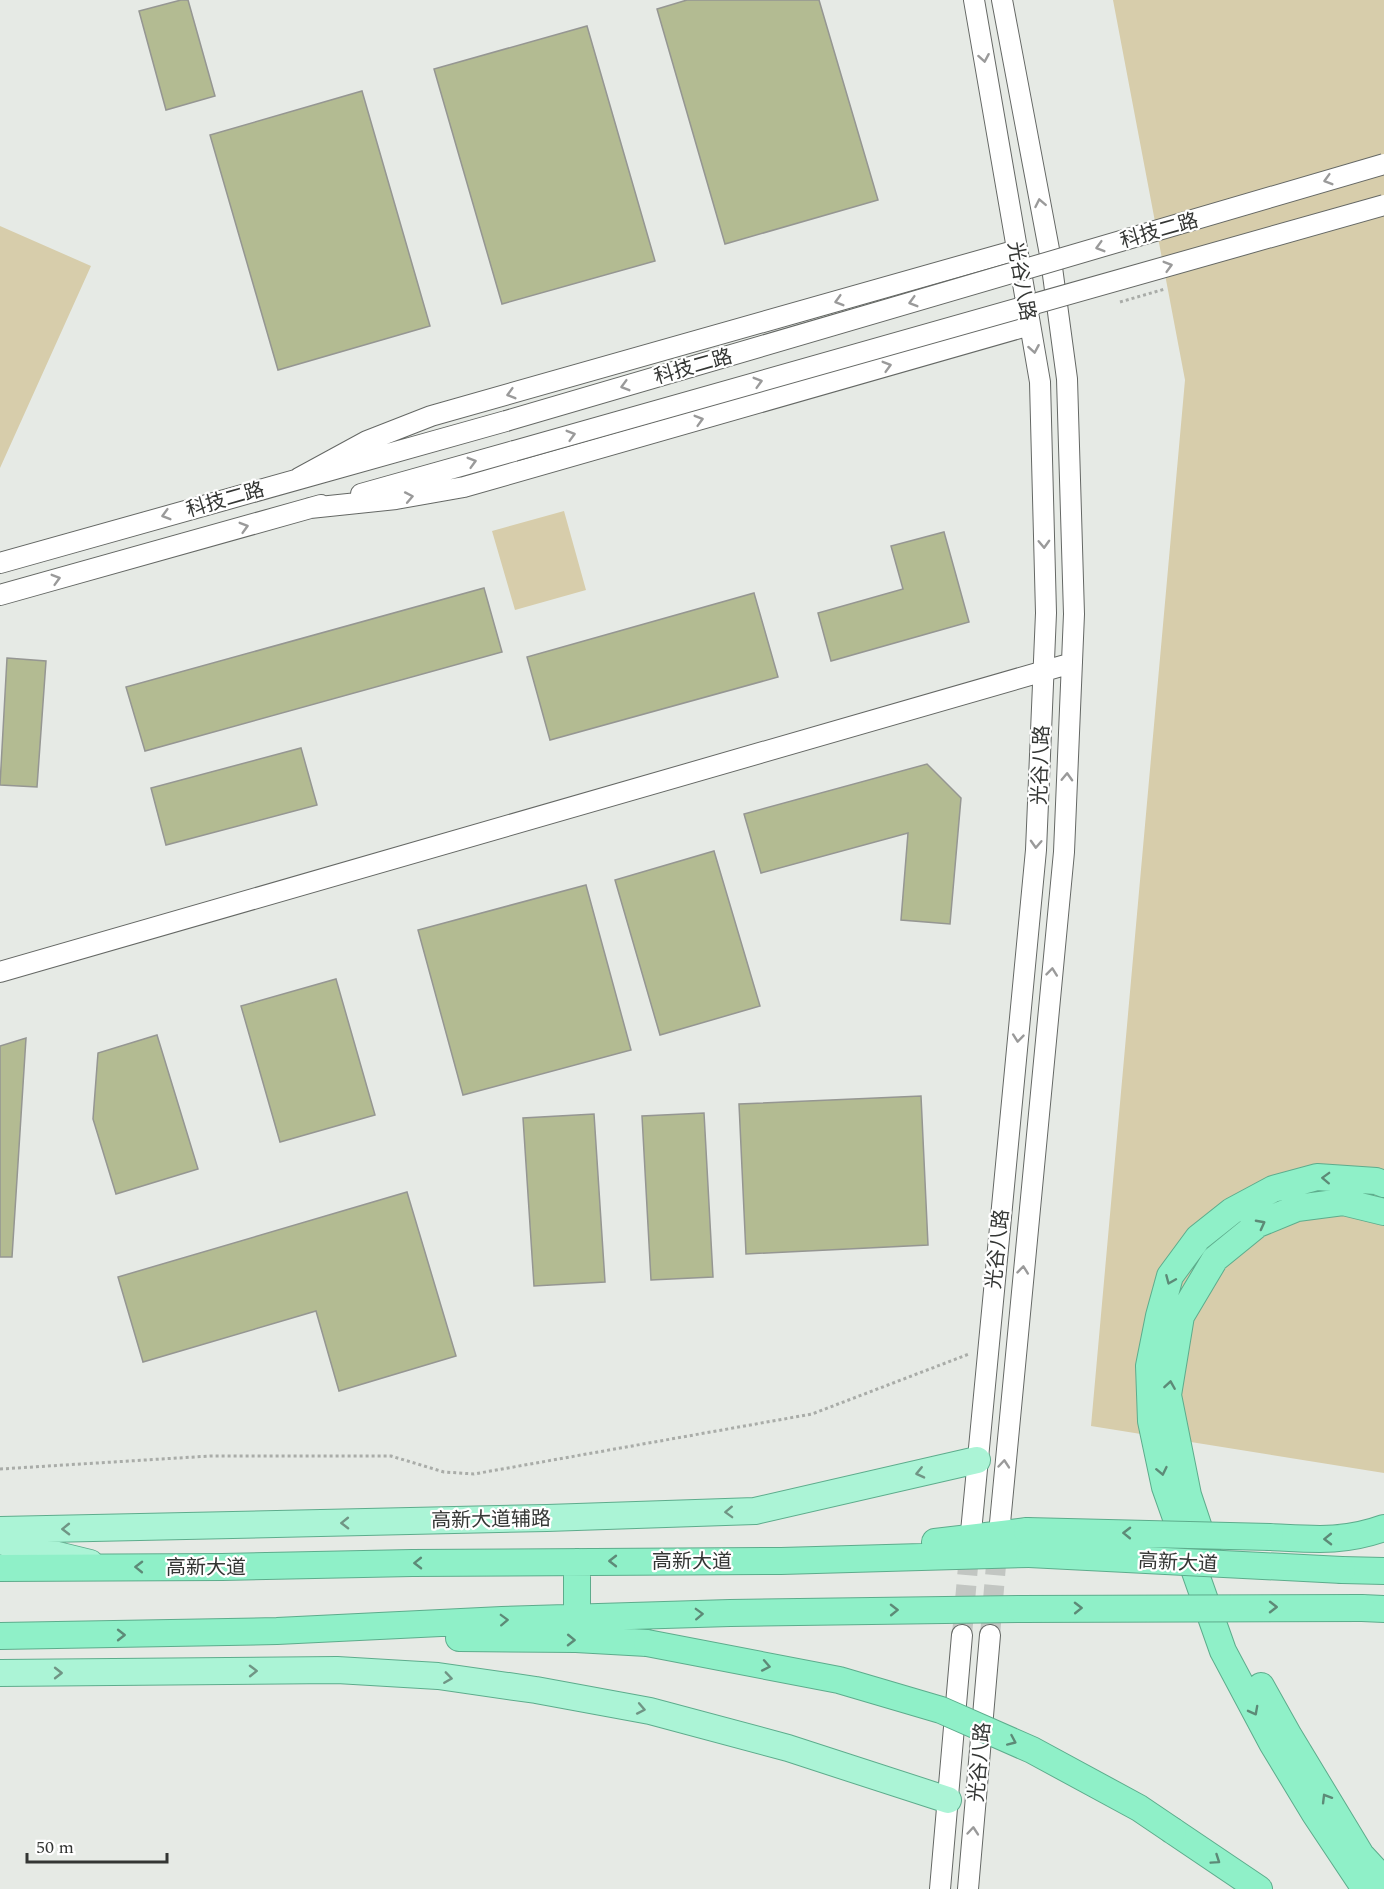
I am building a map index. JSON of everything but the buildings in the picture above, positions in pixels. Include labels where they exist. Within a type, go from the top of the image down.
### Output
[{"type":"highway","points":[[1365,1889],[1315,1814],[1272,1743],[1223,1651],[1165,1487],[1151,1421],[1149,1366],[1170,1276],[1198,1238],[1232,1211],[1273,1189],[1317,1177],[1376,1181],[1384,1184]]},
{"type":"highway","points":[[1384,1212],[1342,1202],[1297,1208],[1258,1224],[1215,1259],[1181,1316],[1168,1395],[1188,1495],[1235,1638],[1288,1736],[1361,1855],[1384,1880]]},
{"type":"highway","points":[[1028,1542],[1270,1537],[1330,1540],[1349,1538],[1384,1528]]},
{"type":"highway","name":"高新大道","points":[[0,1568],[781,1561],[1028,1542],[1342,1570],[1384,1571]]},
{"type":"highway","points":[[577,1562],[577,1618]]},
{"type":"highway","points":[[0,1636],[278,1631],[730,1613],[1373,1608]]},
{"type":"highway","points":[[155,1634],[647,1643],[838,1680],[941,1710],[1032,1750],[1139,1808],[1259,1889]]},
{"type":"main road","name":"高新大道辅路","points":[[0,1530],[535,1519],[755,1511],[977,1460]]},
{"type":"main road","points":[[0,1541],[105,1566]]},
{"type":"main road","points":[[0,1673],[337,1670],[438,1676],[536,1690],[650,1711],[788,1748],[948,1800]]},
{"type":"street","name":"光谷八路","points":[[971,1532],[1036,850],[1046,614],[1040,382],[974,0]]},
{"type":"street","name":"光谷八路","points":[[1000,1523],[1064,852],[1074,614],[1067,379],[1051,260],[1002,0]]},
{"type":"street","name":"科技二路","points":[[0,562],[506,421],[1384,164]]},
{"type":"street","name":"科技二路","points":[[0,595],[1384,205]]},
{"type":"street","points":[[299,477],[367,441],[431,416],[1017,250]]},
{"type":"street","points":[[309,508],[396,499],[464,487],[1030,325]]},
{"type":"street","points":[[0,972],[1072,663]]},
{"type":"street","name":"光谷八路","points":[[940,1889],[962,1635]]},
{"type":"street","name":"光谷八路","points":[[968,1889],[990,1635]]},
{"type":"path","points":[[0,1468],[210,1456],[391,1456],[444,1472],[474,1474],[812,1414],[988,1346]]},
{"type":"shaded area","points":[[1113,0],[1384,0],[1384,1473],[1091,1426],[1185,380]]},
{"type":"shaded area","points":[[0,226],[91,266],[0,468]]},
{"type":"shaded area","points":[[564,511],[586,590],[515,610],[492,531]]},
{"type":"tunnel","points":[[990,1635],[998,1542]]},
{"type":"tunnel","points":[[962,1635],[970,1544]]}]
